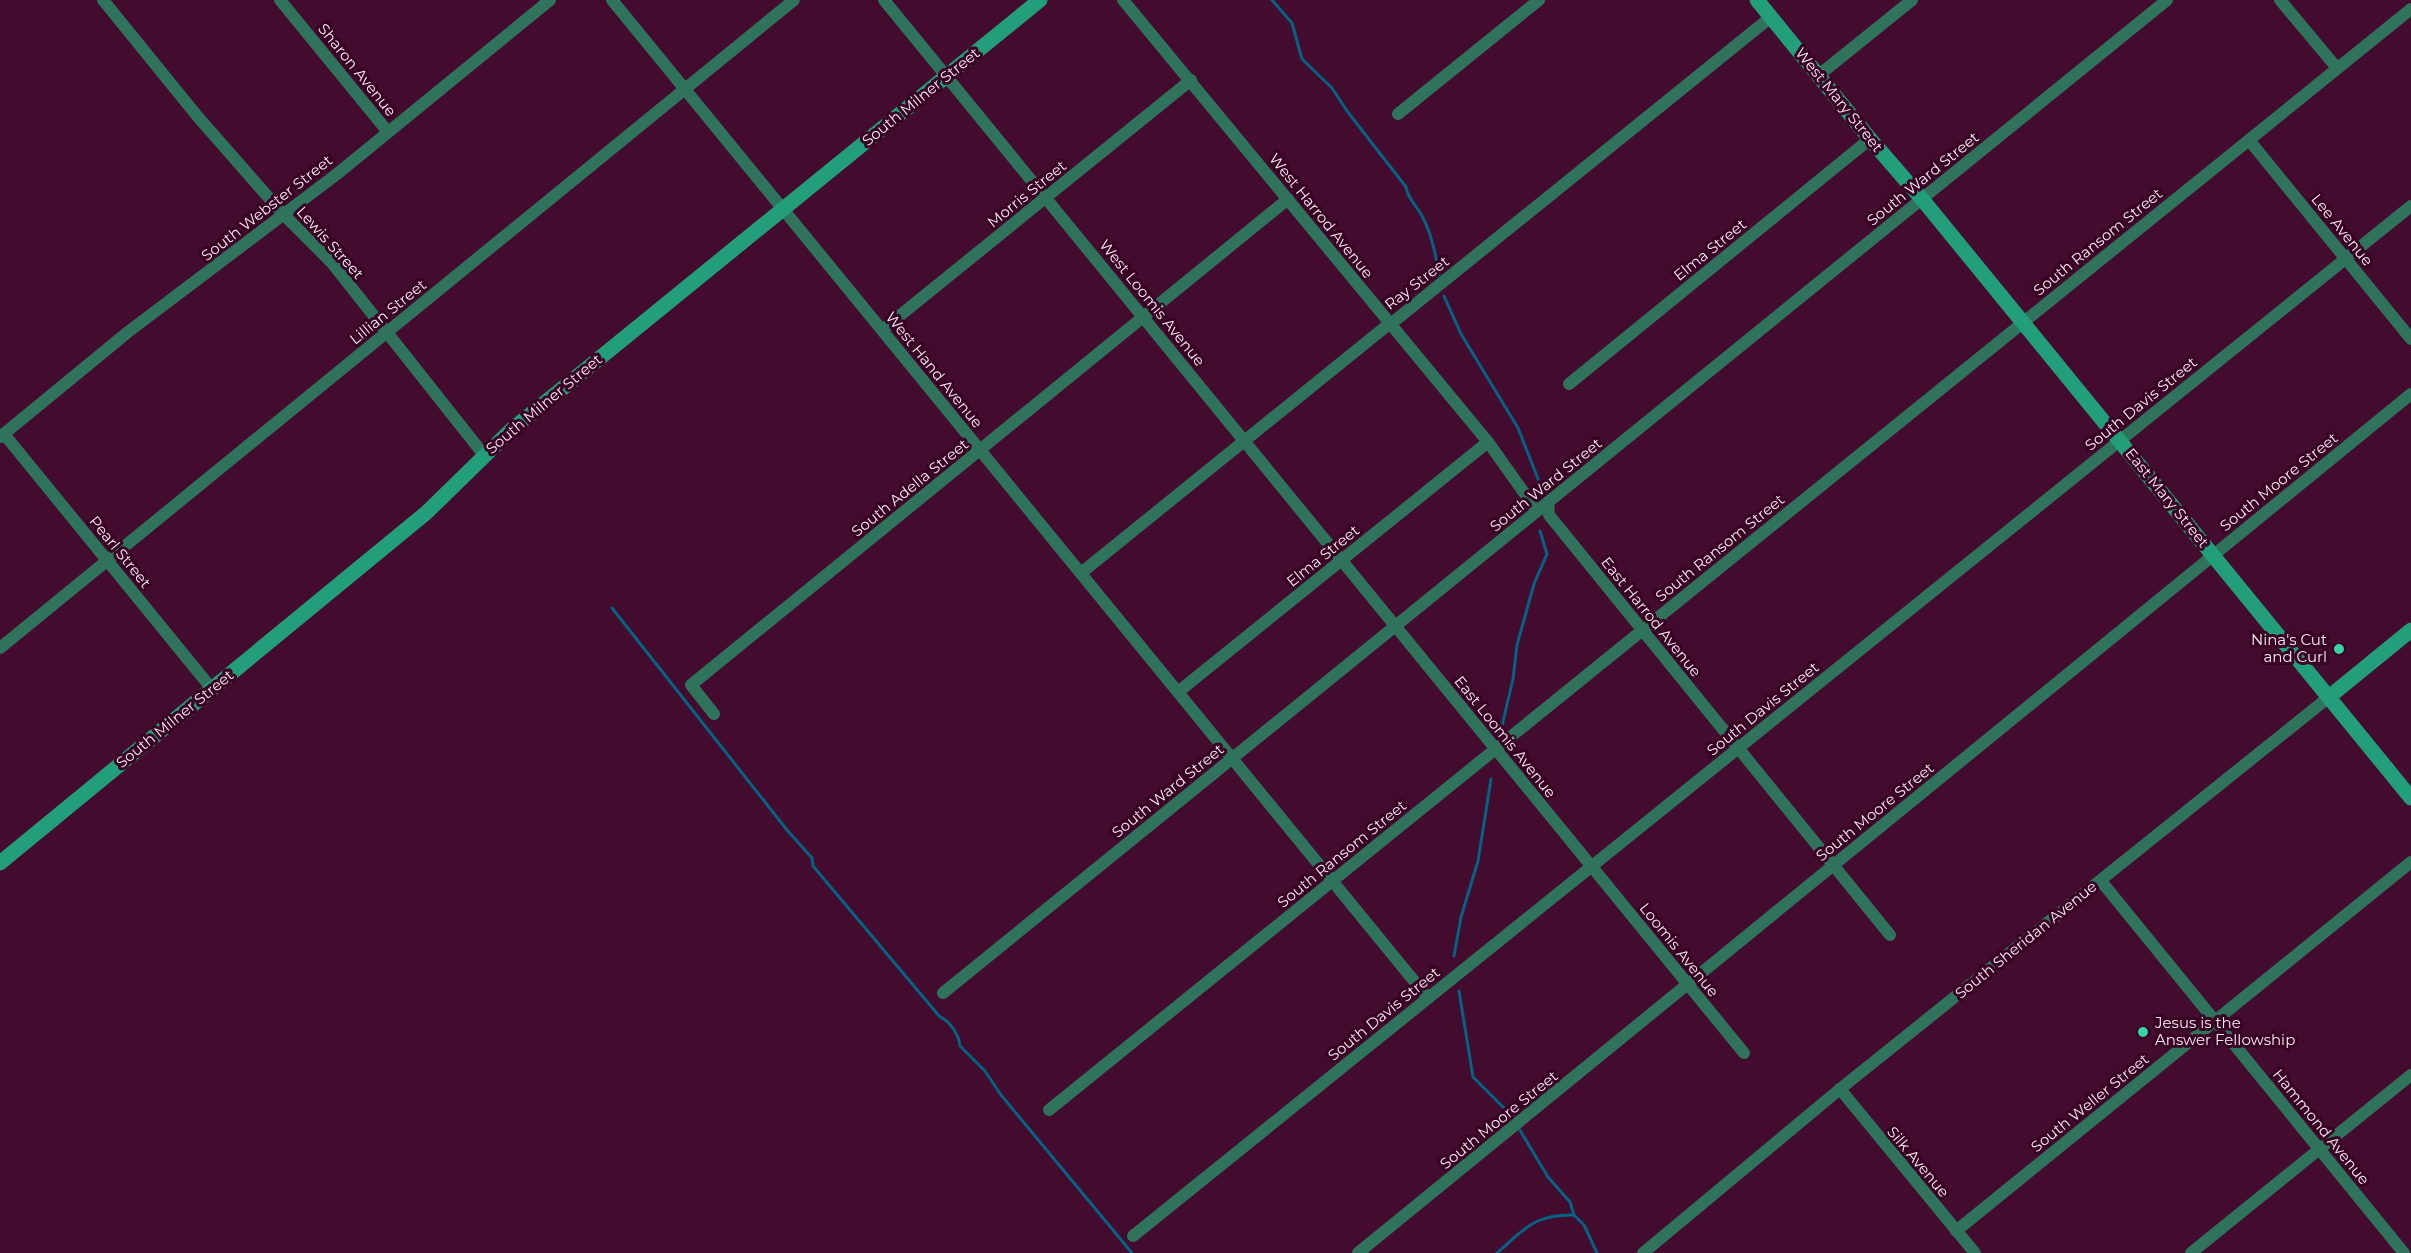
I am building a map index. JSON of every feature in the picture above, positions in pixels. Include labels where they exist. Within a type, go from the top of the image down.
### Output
[{"type":"street","name":"Lewis Street","points":[[103,0],[198,117],[284,215],[332,263],[484,454]]},
{"type":"street","name":"Sharon Avenue","points":[[280,0],[388,132]]},
{"type":"street","name":"South Webster Street","points":[[2,435],[128,332],[284,215],[550,0]]},
{"type":"street","name":"West Hand Avenue","points":[[612,0],[1428,998]]},
{"type":"street","name":"Lillian Street","points":[[0,648],[794,0]]},
{"type":"street","name":"West Loomis Avenue","points":[[884,0],[1396,626]]},
{"type":"street","name":"South Milner Street","points":[[0,863],[426,513],[510,430],[1040,0]]},
{"type":"street","name":"West Harrod Avenue","points":[[1124,0],[1488,442],[1537,511]]},
{"type":"street","points":[[1398,114],[1539,0]]},
{"type":"street","name":"West Mary Street","points":[[1757,0],[1922,199]]},
{"type":"street","points":[[1819,75],[1912,0]]},
{"type":"street","name":"South Ward Street","points":[[943,993],[2167,0]]},
{"type":"street","points":[[2280,0],[2337,68]]},
{"type":"street","name":"South Ransom Street","points":[[1049,1110],[2411,9]]},
{"type":"street","name":"Ray Street","points":[[1081,573],[1771,17]]},
{"type":"street","name":"Morris Street","points":[[882,330],[1191,80]]},
{"type":"street","name":"Elma Street","points":[[1569,384],[1870,139]]},
{"type":"street","name":"Lee Avenue","points":[[2249,140],[2411,339]]},
{"type":"street","name":"South Adella Street","points":[[714,714],[691,685],[1288,199]]},
{"type":"street","name":"East Mary Street","points":[[1922,199],[2411,798]]},
{"type":"street","name":"South Davis Street","points":[[1133,1236],[2411,206]]},
{"type":"street","name":"South Moore Street","points":[[1358,1253],[2411,394]]},
{"type":"street","name":"Pearl Street","points":[[2,435],[212,689]]},
{"type":"street","name":"Elma Street","points":[[1178,692],[1488,442]]},
{"type":"street","name":"East Harrod Avenue","points":[[1548,502],[1549,515],[1890,935]]},
{"type":"street","name":"East Loomis Avenue","points":[[1396,626],[1591,867]]},
{"type":"street","name":"South Sheridan Avenue","points":[[1643,1253],[1839,1089],[2411,630]]},
{"type":"street","name":"South Weller Street","points":[[1956,1231],[2411,862]]},
{"type":"street","name":"Loomis Avenue","points":[[1591,867],[1744,1053]]},
{"type":"street","name":"Hammond Avenue","points":[[2101,881],[2404,1253]]},
{"type":"street","points":[[2191,1253],[2411,1075]]},
{"type":"street","name":"Silk Avenue","points":[[1839,1089],[1975,1253]]},
{"type":"waterway","points":[[1272,0],[1292,23],[1302,59],[1332,88],[1406,187],[1408,195],[1420,212],[1428,230],[1439,275]]},
{"type":"waterway","points":[[1444,296],[1461,334],[1518,428],[1544,494]]},
{"type":"waterway","points":[[1502,726],[1513,679],[1517,645],[1534,584],[1547,554],[1540,531]]},
{"type":"waterway","points":[[612,608],[787,830],[812,858],[813,866],[940,1017],[950,1025],[958,1037],[960,1046],[985,1071],[1001,1095],[1132,1253]]},
{"type":"waterway","points":[[1454,956],[1461,917],[1478,861],[1491,779]]},
{"type":"waterway","points":[[1459,991],[1473,1077],[1515,1121]]},
{"type":"waterway","points":[[1518,1127],[1548,1177],[1570,1202],[1574,1215],[1584,1225],[1597,1253]]},
{"type":"waterway","points":[[1497,1253],[1523,1230],[1539,1220],[1560,1215],[1574,1215]]},
{"type":"place","name":"Nina's Cut and Curl","points":[[2339,649]]},
{"type":"place","name":"Jesus is the Answer Fellowship","points":[[2143,1032]]}]
